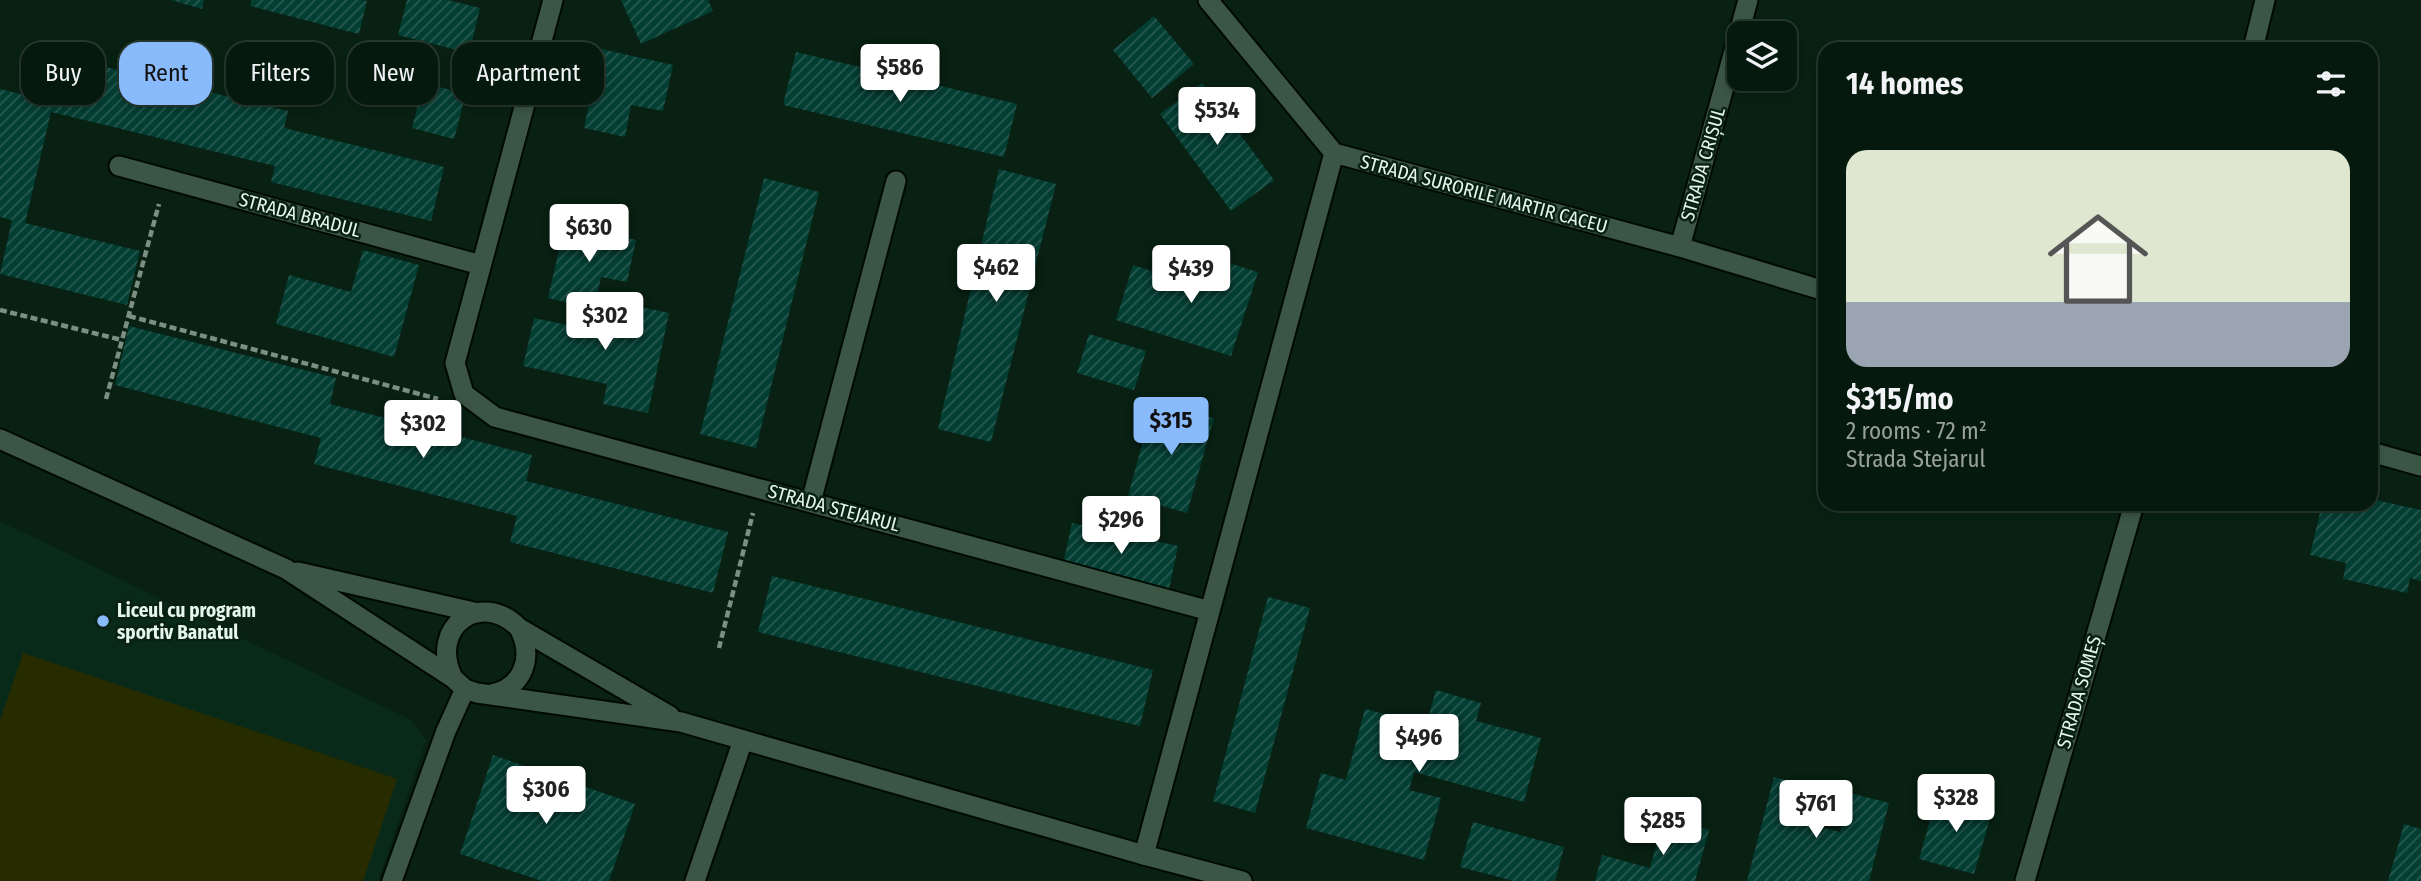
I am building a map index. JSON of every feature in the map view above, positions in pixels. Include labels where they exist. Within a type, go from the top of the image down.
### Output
[{"type":"street","points":[[464,394],[455,363],[553,0]]},
{"type":"street","name":"STRADA SURORILE MARTIR CACEU","points":[[1208,0],[1334,153],[1680,247],[1818,289]]},
{"type":"street","name":"STRADA CRIȘUL","points":[[1680,247],[1748,0]]},
{"type":"street","points":[[2255,42],[2265,0]]},
{"type":"street","points":[[1144,855],[1334,153]]},
{"type":"street","name":"STRADA BRADUL","points":[[119,166],[481,265]]},
{"type":"street","points":[[811,502],[896,181]]},
{"type":"street","name":"STRADA STEJARUL","points":[[464,394],[495,417],[1210,611]]},
{"type":"street","points":[[0,439],[286,569],[477,693],[681,722],[1242,881]]},
{"type":"street","points":[[2378,454],[2421,466]]},
{"type":"street","name":"STRADA SOMEȘ","points":[[2025,881],[2132,511]]},
{"type":"street","points":[[286,569],[478,613],[501,615],[681,722]]},
{"type":"street","points":[[392,881],[446,731],[459,683],[445,659],[447,638],[459,622],[478,613]]},
{"type":"street","points":[[490,694],[508,688],[526,665],[527,646],[519,628]]},
{"type":"street","points":[[695,881],[743,740]]},
{"type":"path","points":[[106,399],[166,179]]},
{"type":"path","points":[[0,310],[122,340]]},
{"type":"path","points":[[129,316],[435,400],[464,394]]},
{"type":"path","points":[[719,648],[759,488]]},
{"type":"shaded area","name":"Liceul cu program sportiv Banatul","points":[[0,521],[411,720],[426,740],[378,881],[0,881]]},
{"type":"shaded area","name":"Liceul cu program sportiv Banatul","points":[[23,653],[397,779],[363,881],[0,881],[0,721]]},
{"type":"building","points":[[171,0],[204,0],[202,9]]},
{"type":"building","points":[[252,0],[367,1],[359,34],[250,6]]},
{"type":"building","points":[[407,0],[448,0],[480,8],[472,42],[452,42],[452,49],[438,45],[438,42],[426,42],[398,35]]},
{"type":"building","points":[[621,0],[708,0],[713,11],[641,44]]},
{"type":"building","points":[[1154,16],[1194,64],[1152,98],[1113,50]]},
{"type":"building","points":[[604,50],[673,65],[663,111],[631,105],[625,137],[584,128],[589,105],[604,105]]},
{"type":"building","points":[[796,52],[1017,104],[1004,157],[783,105]]},
{"type":"building","points":[[105,67],[119,70],[119,105],[212,105],[212,93],[226,96],[226,105],[263,105],[288,111],[284,128],[444,167],[431,221],[271,182],[275,166],[51,112],[25,223],[140,251],[127,305],[0,274],[12,220],[0,217],[0,89],[21,94],[21,105],[105,105]]},
{"type":"building","points":[[1202,83],[1274,180],[1231,211],[1160,114]]},
{"type":"building","points":[[438,87],[452,90],[452,105],[463,105],[454,139],[412,128],[418,105],[438,105]]},
{"type":"building","points":[[999,169],[1056,184],[991,442],[938,429]]},
{"type":"building","points":[[764,178],[819,192],[756,448],[700,434]]},
{"type":"building","points":[[565,224],[636,240],[627,282],[601,277],[594,309],[548,298]]},
{"type":"building","points":[[363,250],[419,265],[394,357],[276,324],[289,275],[351,292]]},
{"type":"building","points":[[1209,257],[1258,272],[1231,356],[1116,320],[1133,265],[1200,287]]},
{"type":"building","points":[[602,299],[669,313],[648,413],[603,404],[607,384],[523,366],[534,318],[596,331]]},
{"type":"building","points":[[129,326],[336,378],[330,404],[532,455],[526,481],[728,532],[713,593],[510,542],[517,516],[314,464],[321,438],[115,385]]},
{"type":"building","points":[[1089,334],[1146,351],[1134,390],[1077,373]]},
{"type":"building","points":[[1154,401],[1214,418],[1187,513],[1128,496]]},
{"type":"building","points":[[2378,501],[2421,510],[2421,581],[2410,578],[2407,593],[2343,579],[2346,563],[2310,555],[2320,511],[2378,511]]},
{"type":"building","points":[[1072,523],[1178,546],[1169,589],[1063,565]]},
{"type":"building","points":[[772,576],[1153,670],[1140,726],[758,632]]},
{"type":"building","points":[[1268,597],[1310,608],[1255,813],[1213,801]]},
{"type":"building","points":[[1436,690],[1481,703],[1476,721],[1541,738],[1524,802],[1414,772],[1409,790],[1441,798],[1424,860],[1306,828],[1321,773],[1346,780],[1365,709],[1426,725]]},
{"type":"building","points":[[493,755],[635,804],[609,881],[542,881],[460,854]]},
{"type":"building","points":[[1774,777],[1810,787],[1801,822],[1840,832],[1850,793],[1889,803],[1869,881],[1747,881]]},
{"type":"building","points":[[1938,793],[1993,808],[1974,874],[1919,859]]},
{"type":"building","points":[[1664,818],[1709,830],[1695,881],[1595,881],[1602,855],[1650,868]]},
{"type":"building","points":[[1473,822],[1564,847],[1555,881],[1514,881],[1460,867]]},
{"type":"building","points":[[2404,824],[2421,829],[2421,881],[2388,881]]},
{"type":"place","name":"Liceul cu program sportiv Banatul","points":[[103,621]]}]
